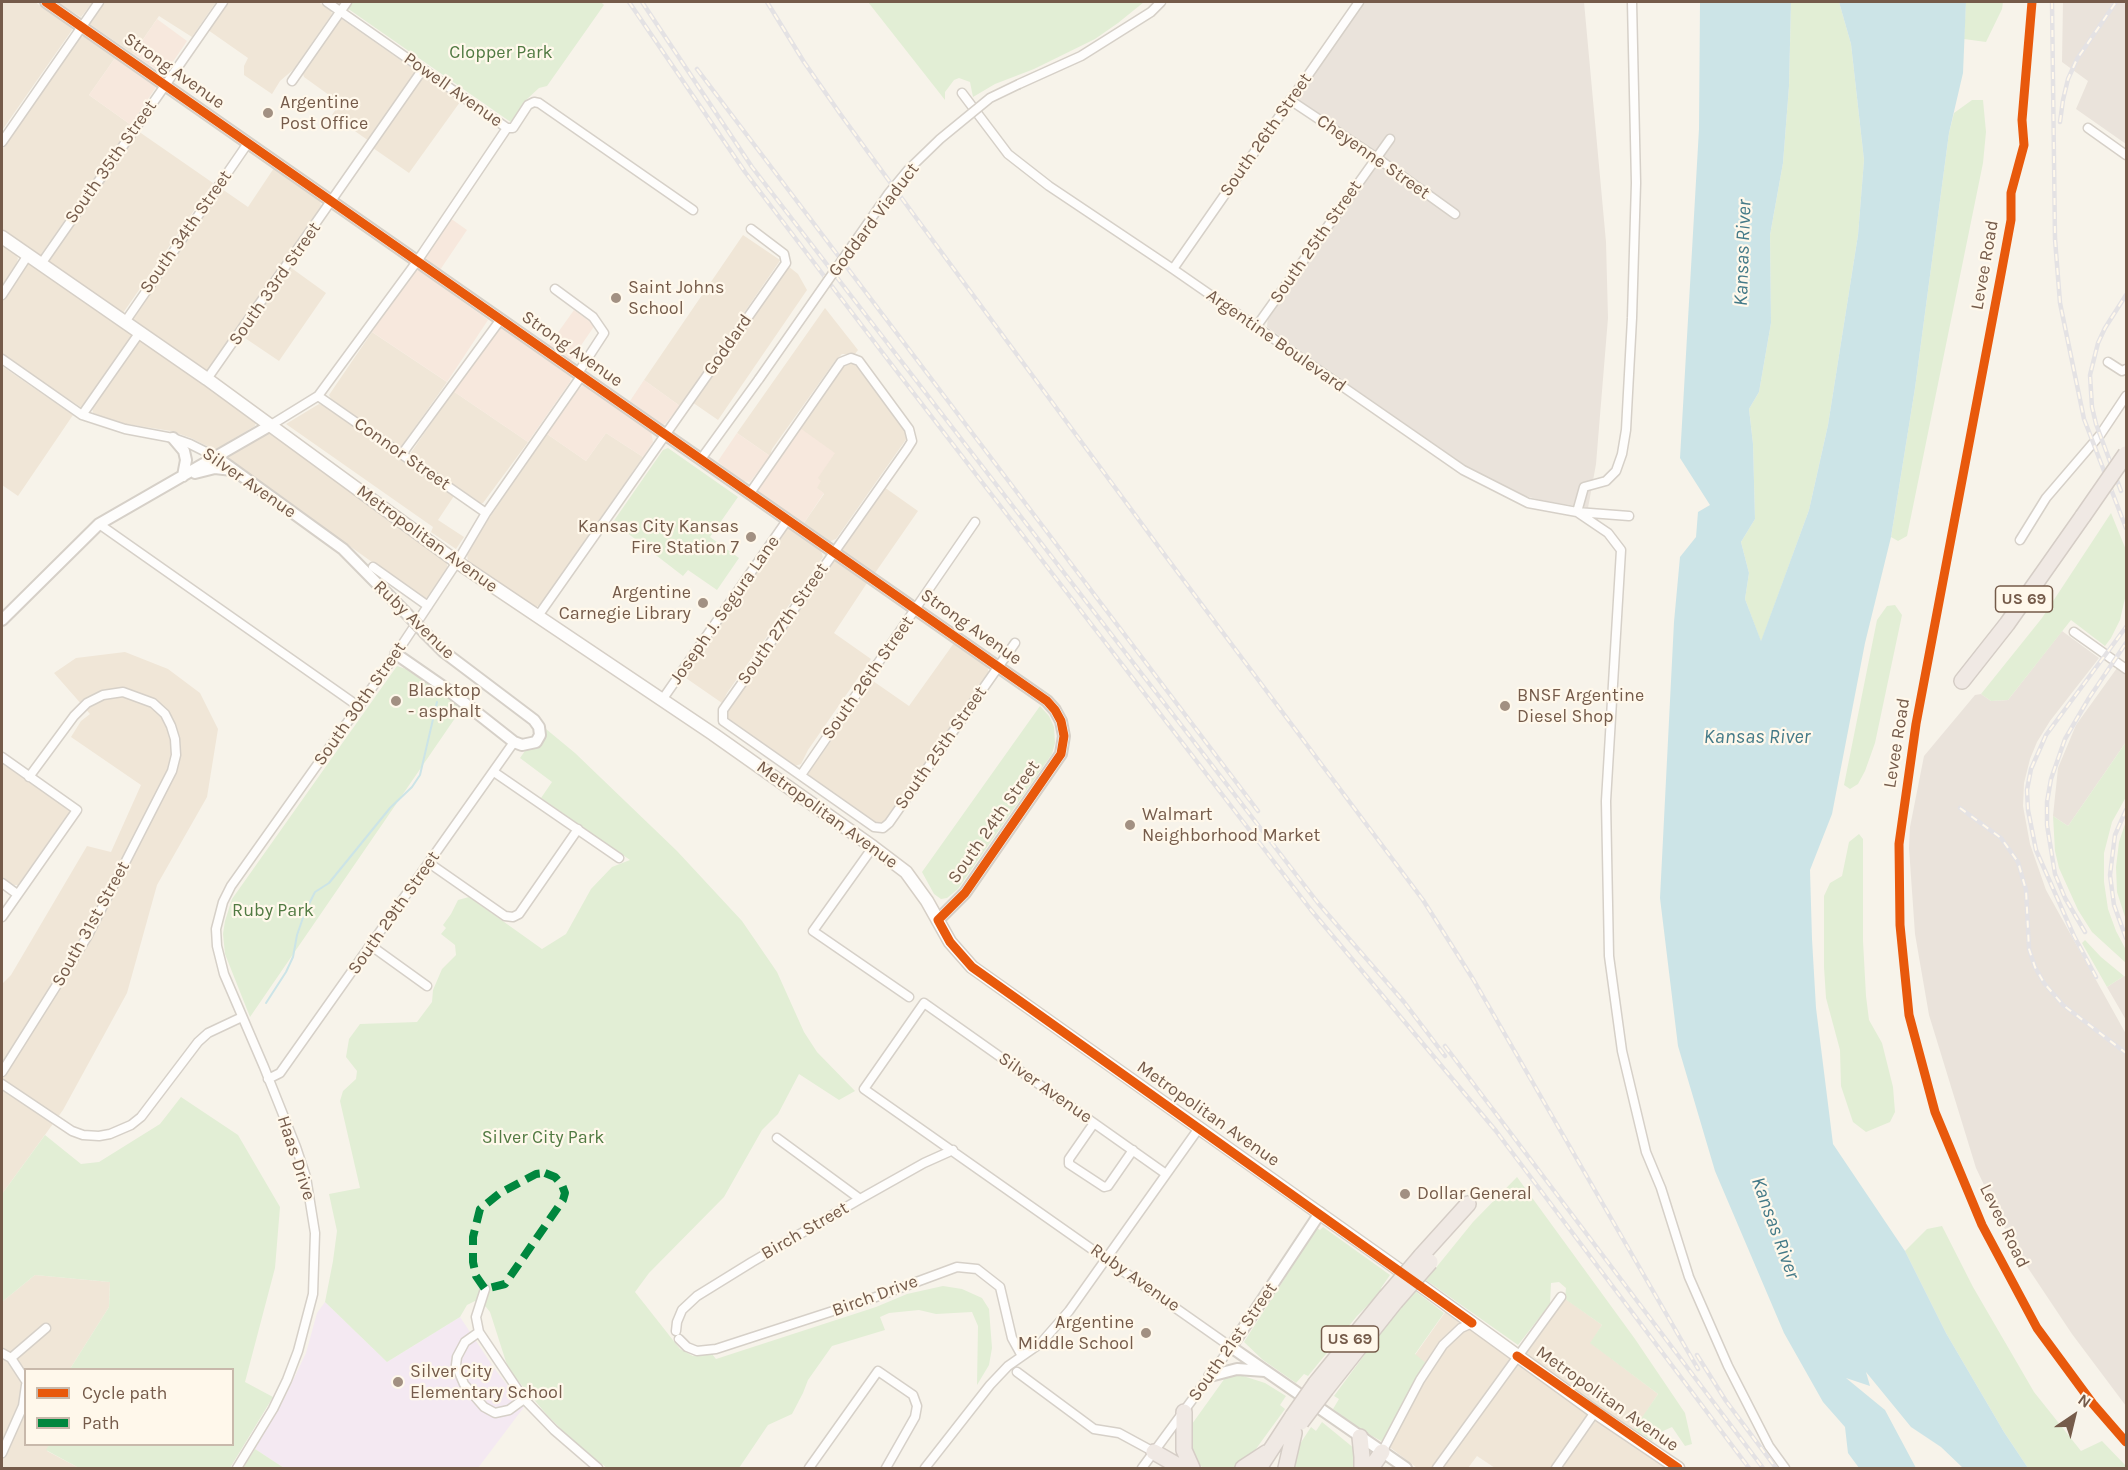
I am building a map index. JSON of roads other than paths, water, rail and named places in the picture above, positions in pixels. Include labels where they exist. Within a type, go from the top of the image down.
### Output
[{"type":"highway","name":"US 69","points":[[2087,519],[2127,454]]},
{"type":"highway","name":"US 69","points":[[1966,684],[2087,519],[2127,470]]},
{"type":"highway","name":"US 69","points":[[1270,1468],[1321,1386],[1390,1300],[1472,1207]]},
{"type":"highway","points":[[1184,1412],[1184,1450],[1192,1468]]},
{"type":"highway","name":"US 69","points":[[1259,1468],[1271,1450],[1296,1424]]},
{"type":"highway","points":[[1286,1468],[1296,1424]]},
{"type":"highway","points":[[1360,1437],[1362,1468]]},
{"type":"highway","points":[[1243,1468],[1271,1450]]},
{"type":"highway","points":[[1154,1452],[1162,1463],[1170,1468]]},
{"type":"highway","points":[[1154,1452],[1182,1468]]},
{"type":"highway","points":[[1371,1468],[1382,1452]]},
{"type":"highway","points":[[1380,1468],[1382,1452]]},
{"type":"main road","name":"Metropolitan Avenue","points":[[2,237],[207,379],[457,562],[662,700],[873,847],[906,872],[927,901],[950,942],[972,967],[1676,1468]]},
{"type":"street","name":"Strong Avenue","points":[[46,2],[1047,700],[1058,715],[1064,736]]},
{"type":"street","points":[[2,142],[99,2]]},
{"type":"street","name":"South 35th Street","points":[[41,264],[222,2]]},
{"type":"street","name":"Powell Avenue","points":[[327,2],[507,128],[513,128],[528,105],[534,102],[539,103],[693,210]]},
{"type":"street","points":[[292,81],[347,2]]},
{"type":"street","name":"Goddard Viaduct","points":[[701,459],[888,193],[908,170],[940,139],[990,98],[1081,56],[1151,12],[1161,2]]},
{"type":"street","name":"South 26th Street","points":[[1173,269],[1359,2]]},
{"type":"street","points":[[1632,2],[1636,183],[1626,430],[1622,454],[1616,471],[1606,482],[1584,487],[1577,512],[1608,533],[1621,550],[1606,801],[1610,956],[1618,1024],[1646,1152],[1661,1188],[1689,1277],[1728,1366],[1768,1446],[1785,1468]]},
{"type":"street","name":"South 33rd Street","points":[[207,379],[423,69]]},
{"type":"street","name":"Argentine Boulevard","points":[[962,93],[1008,154],[1049,186],[1463,470],[1528,503],[1577,512],[1629,516]]},
{"type":"street","name":"Cheyenne Street","points":[[1290,100],[1455,214]]},
{"type":"street","points":[[2,620],[99,524],[318,396],[418,260],[507,128]]},
{"type":"street","points":[[2088,128],[2127,155]]},
{"type":"street","name":"South 25th Street","points":[[1256,327],[1390,139]]},
{"type":"street","name":"South 34th Street","points":[[124,321],[248,143]]},
{"type":"street","name":"Goddard","points":[[665,434],[786,263],[784,254],[751,229]]},
{"type":"street","points":[[2,295],[28,255]]},
{"type":"street","name":"South 30th Street","points":[[242,1017],[224,974],[217,946],[216,929],[223,902],[231,886],[396,654],[457,562],[486,513],[580,374],[604,333],[593,317],[555,289]]},
{"type":"street","points":[[402,454],[501,319]]},
{"type":"street","points":[[82,416],[140,332]]},
{"type":"street","name":"South 27th Street","points":[[750,493],[841,362],[851,358],[859,361],[909,429],[912,441],[723,710],[723,721],[801,775]]},
{"type":"street","name":"Silver Avenue","points":[[2,359],[82,416],[125,429],[173,438],[216,457],[343,549],[363,560]]},
{"type":"street","points":[[2108,362],[2122,370],[2127,369]]},
{"type":"street","name":"Connor Street","points":[[318,396],[486,513]]},
{"type":"street","points":[[2020,540],[2046,498],[2093,443],[2127,396]]},
{"type":"street","points":[[538,616],[665,434]]},
{"type":"street","points":[[173,438],[184,451],[186,460],[183,476]]},
{"type":"street","points":[[183,476],[215,468],[234,471]]},
{"type":"street","name":"Joseph J. Segura Lane","points":[[662,700],[788,519]]},
{"type":"street","name":"South 26th Street","points":[[801,775],[975,522]]},
{"type":"street","points":[[99,524],[358,706]]},
{"type":"street","name":"Ruby Avenue","points":[[343,549],[444,652],[534,720],[539,727],[540,735],[536,742],[522,745],[514,741],[448,690],[396,654]]},
{"type":"street","points":[[373,567],[428,606]]},
{"type":"street","points":[[2074,632],[2126,667]]},
{"type":"street","name":"South 25th Street","points":[[801,775],[874,827],[883,828],[890,823],[1015,643]]},
{"type":"street","name":"South 31st Street","points":[[2,1072],[87,937],[172,771],[176,755],[175,739],[165,714],[153,703],[123,692],[103,695],[87,703],[74,716],[29,777]]},
{"type":"street","name":"South 24th Street","points":[[938,920],[965,893],[1056,763],[1061,754],[1064,736]]},
{"type":"street","name":"South 29th Street","points":[[268,1079],[280,1073],[514,741]]},
{"type":"street","points":[[2,757],[76,810],[2,917]]},
{"type":"street","points":[[494,772],[619,858]]},
{"type":"street","points":[[429,863],[505,916],[513,917],[519,914],[578,829]]},
{"type":"street","points":[[873,847],[813,931],[909,998]]},
{"type":"street","points":[[2,883],[17,894]]},
{"type":"street","points":[[370,945],[427,986]]},
{"type":"street","name":"Silver Avenue","points":[[864,1089],[924,1003],[1166,1174]]},
{"type":"street","points":[[2,1084],[59,1124],[83,1135],[110,1134],[131,1125],[152,1104],[198,1042],[208,1033],[242,1017]]},
{"type":"street","name":"Haas Drive","points":[[237,1468],[287,1380],[298,1351],[313,1294],[315,1233],[306,1177],[242,1017]]},
{"type":"street","name":"Ruby Avenue","points":[[864,1089],[1406,1468]]},
{"type":"street","points":[[1094,1123],[1069,1158],[1069,1164],[1104,1187],[1108,1186],[1133,1150]]},
{"type":"street","points":[[925,1468],[990,1385],[1008,1366],[1041,1343],[1069,1311],[1199,1128]]},
{"type":"street","points":[[777,1138],[860,1199]]},
{"type":"street","name":"Birch Street","points":[[678,1335],[677,1322],[682,1310],[697,1296],[860,1199],[924,1163],[953,1150]]},
{"type":"street","name":"South 21st Street","points":[[1142,1468],[1231,1347],[1320,1213]]},
{"type":"street","name":"Birch Drive","points":[[678,1335],[687,1347],[697,1351],[716,1349],[873,1298],[957,1267],[977,1269],[1000,1287],[1012,1338],[1022,1356]]},
{"type":"street","points":[[485,1290],[476,1317],[479,1332],[524,1399],[554,1430],[598,1468]]},
{"type":"street","points":[[1437,1468],[1561,1297]]},
{"type":"street","points":[[1382,1452],[1420,1380],[1443,1345],[1453,1334],[1472,1323]]},
{"type":"street","points":[[11,1358],[46,1328]]},
{"type":"street","points":[[479,1332],[465,1342],[457,1357],[456,1365],[464,1384],[484,1407],[495,1413],[509,1410],[524,1399]]},
{"type":"street","points":[[2,1353],[11,1358],[24,1380]]},
{"type":"street","points":[[1210,1376],[1237,1369],[1268,1372]]},
{"type":"street","points":[[809,1468],[878,1371],[914,1395],[917,1406],[915,1417],[886,1468]]},
{"type":"street","points":[[1017,1372],[1094,1429],[1119,1433],[1154,1452]]},
{"type":"street","points":[[2,1453],[23,1406],[24,1398]]},
{"type":"street","points":[[1556,1468],[1596,1412]]},
{"type":"water","name":"Kansas River","points":[[1700,2],[1791,2],[1789,86],[1783,163],[1770,235],[1771,323],[1759,392],[1749,409],[1753,444],[1755,519],[1741,542],[1749,573],[1745,599],[1761,641],[1809,510],[1828,425],[1858,235],[1864,160],[1851,44],[1839,2],[1966,2],[1963,73],[1949,133],[1915,388],[1891,537],[1865,643],[1832,814],[1810,870],[1812,939],[1816,1008],[1833,1144],[1905,1251],[1946,1333],[2004,1432],[2028,1468],[1963,1468],[1941,1447],[1911,1427],[1866,1372],[1870,1386],[1846,1378],[1885,1410],[1916,1468],[1859,1468],[1848,1453],[1845,1427],[1823,1402],[1784,1333],[1715,1171],[1678,1046],[1660,898],[1674,622],[1680,557],[1696,537],[1698,512],[1710,505],[1680,458],[1699,129]]},
{"type":"waterway","points":[[266,1003],[293,957],[297,935],[315,892],[329,883],[420,775],[437,702]]},
{"type":"railway","points":[[629,2],[745,172],[885,356],[1311,910],[1496,1131],[1749,1468]]},
{"type":"railway","points":[[642,2],[752,167],[1318,903],[1404,1002],[1445,1056]]},
{"type":"railway","points":[[767,2],[804,62],[914,215],[1423,900],[1473,979],[1698,1369]]},
{"type":"railway","points":[[2052,2],[2055,239],[2060,303],[2084,419],[2126,528]]},
{"type":"railway","points":[[2060,122],[2068,79],[2077,59],[2116,2]]},
{"type":"railway","points":[[697,69],[1258,811]]},
{"type":"railway","points":[[2121,491],[2096,424],[2092,407],[2090,375],[2098,343],[2126,295]]},
{"type":"railway","points":[[2096,977],[2074,936],[2036,850],[2028,810],[2027,790],[2031,769],[2046,735],[2126,627]]},
{"type":"railway","points":[[2085,932],[2065,898],[2055,874],[2047,825],[2047,802],[2051,779],[2065,739],[2126,643]]},
{"type":"railway","points":[[1960,808],[2001,838],[2018,862],[2026,890],[2029,949],[2044,983],[2063,1005],[2126,1053]]},
{"type":"railway","points":[[2126,810],[2115,835],[2110,875],[2114,905],[2126,938]]},
{"type":"railway","points":[[1445,1046],[1763,1468]]},
{"type":"railway","points":[[1697,1355],[1726,1401],[1776,1468]]},
{"type":"place","name":"Argentine Post Office","points":[[268,113]]},
{"type":"place","name":"Saint Johns School","points":[[616,298]]},
{"type":"place","name":"Kansas City Kansas Fire Station 7","points":[[751,537]]},
{"type":"place","name":"Argentine Carnegie Library","points":[[703,603]]},
{"type":"place","name":"Blacktop - asphalt","points":[[396,701]]},
{"type":"place","name":"BNSF Argentine Diesel Shop","points":[[1505,706]]},
{"type":"place","name":"Walmart Neighborhood Market","points":[[1130,825]]},
{"type":"place","name":"Dollar General","points":[[1405,1194]]},
{"type":"place","name":"Argentine Middle School","points":[[1146,1333]]},
{"type":"place","name":"Silver City Elementary School","points":[[398,1382]]},
{"type":"park label","name":"Clopper Park","points":[[501,53]]},
{"type":"park label","name":"Ruby Park","points":[[273,911]]},
{"type":"park label","name":"Silver City Park","points":[[543,1138]]}]
